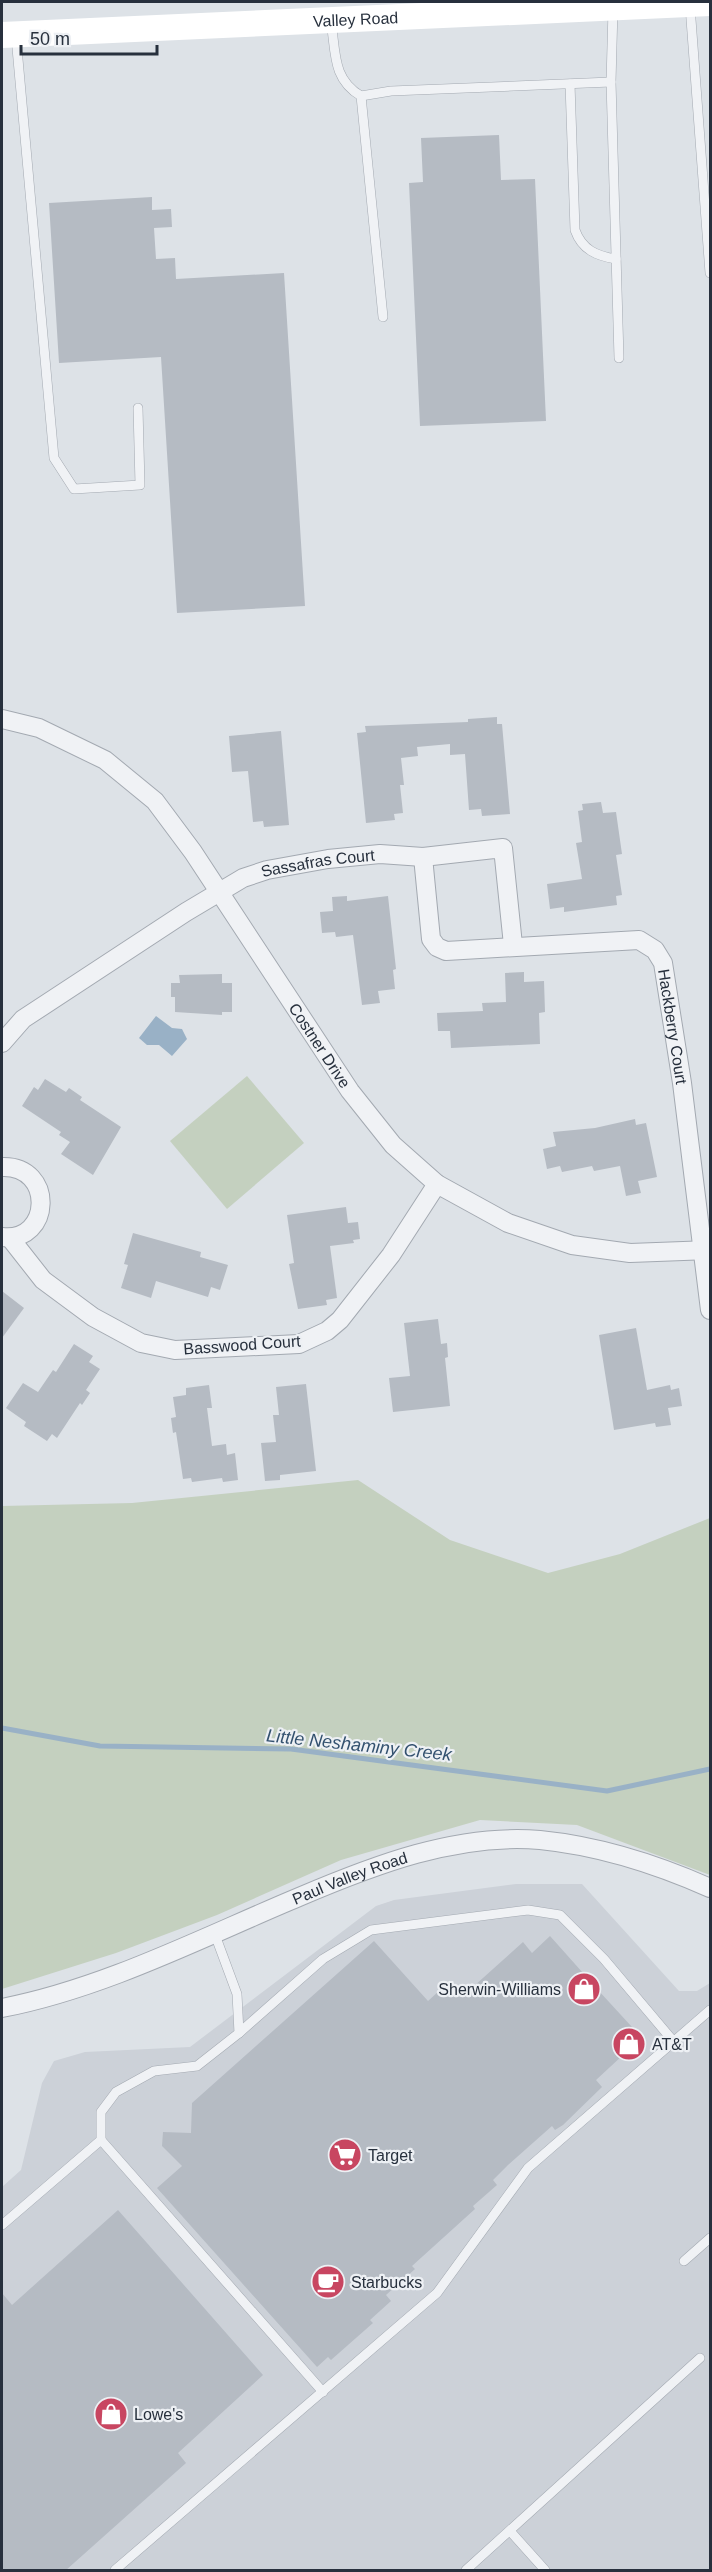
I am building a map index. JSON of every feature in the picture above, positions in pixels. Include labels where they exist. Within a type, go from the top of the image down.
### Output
[{"type":"street","name":"Valley Road","points":[[8,35],[700,3]]},
{"type":"street","name":"Costner Drive","points":[[2,719],[39,728],[105,760],[161,810],[219,892],[350,1091],[393,1145],[437,1184],[508,1223],[572,1245],[630,1253],[707,1251]]},
{"type":"street","name":"Sassafras Court","points":[[219,892],[243,878],[267,870],[328,859],[380,854],[423,857],[503,849],[513,945]]},
{"type":"street","points":[[423,857],[431,939],[436,947],[446,951],[513,945]]},
{"type":"street","points":[[2,1043],[23,1019],[219,892]]},
{"type":"street","name":"Hackberry Court","points":[[513,945],[639,940],[655,950],[663,963],[707,1251],[711,1310]]},
{"type":"street","name":"Basswood Court","points":[[2,1165],[19,1169],[32,1178],[40,1191],[42,1207],[36,1222],[25,1233],[6,1237],[43,1280],[93,1317],[141,1343],[175,1350],[299,1344],[327,1331],[340,1320],[391,1255],[437,1184]]},
{"type":"street","name":"Paul Valley Road","points":[[2,2008],[61,1995],[337,1881],[405,1856],[474,1844],[539,1840],[599,1850],[650,1864],[711,1888]]},
{"type":"lane","points":[[700,3],[711,273]]},
{"type":"lane","points":[[613,7],[611,82],[619,358]]},
{"type":"lane","points":[[331,20],[340,76],[347,88],[361,96],[391,92],[611,82]]},
{"type":"lane","points":[[8,35],[54,458],[74,489],[140,485],[138,408]]},
{"type":"lane","points":[[570,84],[574,230],[585,248],[600,256],[616,259]]},
{"type":"lane","points":[[361,96],[383,317]]},
{"type":"lane","points":[[323,2392],[101,2140],[101,2112],[116,2092],[154,2071],[197,2066],[239,2033],[323,1959],[371,1930],[528,1910],[560,1916],[604,1959],[674,2042]]},
{"type":"lane","points":[[214,1932],[237,1994],[239,2033]]},
{"type":"lane","points":[[115,2571],[437,2293],[528,2168],[711,2010]]},
{"type":"lane","points":[[2,2225],[101,2140]]},
{"type":"lane","points":[[684,2261],[711,2238]]},
{"type":"lane","points":[[466,2571],[700,2358]]},
{"type":"lane","points":[[510,2531],[545,2571]]},
{"type":"shaded area","points":[[516,1884],[582,1884],[679,1991],[697,1991],[710,1983],[710,2570],[2,2570],[2,2187],[21,2170],[42,2083],[54,2061],[85,2052],[190,2047],[376,1906],[394,1900]]},
{"type":"green space","points":[[247,1076],[304,1143],[227,1209],[170,1141]]},
{"type":"green space","points":[[358,1480],[450,1540],[548,1573],[620,1554],[710,1518],[710,1875],[577,1825],[480,1820],[341,1860],[217,1915],[116,1953],[2,1989],[2,1506],[132,1503]]},
{"type":"water","points":[[156,1016],[172,1028],[182,1029],[187,1039],[172,1056],[159,1045],[147,1045],[139,1038]]},
{"type":"building","points":[[499,135],[501,180],[535,179],[546,421],[420,426],[409,183],[423,182],[421,138]]},
{"type":"building","points":[[152,197],[152,210],[171,209],[172,227],[154,228],[156,259],[175,258],[176,279],[284,273],[305,606],[177,613],[161,357],[59,363],[49,203]]},
{"type":"building","points":[[497,717],[497,724],[502,724],[510,814],[482,816],[481,809],[469,810],[465,754],[450,755],[450,744],[417,747],[418,756],[401,758],[404,785],[400,785],[403,813],[394,814],[395,820],[366,823],[357,733],[366,732],[365,726],[468,722],[468,719]]},
{"type":"building","points":[[281,731],[289,825],[264,827],[263,821],[253,822],[248,771],[232,772],[229,736]]},
{"type":"building","points":[[601,802],[603,813],[616,812],[622,854],[616,855],[622,895],[616,896],[617,905],[564,912],[564,907],[550,909],[547,884],[582,879],[576,843],[582,842],[578,811],[583,810],[582,804]]},
{"type":"building","points":[[347,896],[347,901],[388,896],[396,969],[393,970],[395,989],[378,991],[380,1003],[362,1005],[353,935],[336,937],[335,932],[322,933],[320,912],[333,911],[332,897]]},
{"type":"building","points":[[524,972],[524,982],[544,981],[545,1012],[539,1013],[540,1044],[451,1048],[450,1031],[438,1031],[437,1013],[483,1011],[482,1003],[506,1002],[505,973]]},
{"type":"building","points":[[222,974],[222,983],[232,983],[232,1012],[222,1012],[222,1015],[175,1012],[175,997],[171,997],[171,983],[180,983],[179,975]]},
{"type":"building","points":[[45,1079],[66,1092],[69,1088],[82,1097],[80,1100],[121,1127],[93,1175],[61,1154],[70,1142],[59,1135],[61,1132],[22,1106],[34,1087],[38,1090]]},
{"type":"building","points":[[635,1119],[636,1125],[646,1123],[657,1177],[638,1181],[641,1193],[626,1196],[620,1166],[594,1171],[592,1166],[562,1172],[560,1166],[547,1169],[543,1149],[556,1146],[553,1132],[595,1128]]},
{"type":"building","points":[[346,1207],[348,1223],[358,1222],[360,1239],[353,1240],[354,1243],[330,1246],[337,1298],[326,1300],[327,1305],[298,1309],[289,1264],[294,1263],[287,1215]]},
{"type":"building","points":[[133,1233],[201,1252],[200,1257],[228,1265],[220,1290],[211,1287],[208,1297],[156,1281],[151,1298],[121,1288],[128,1265],[124,1264]]},
{"type":"building","points":[[2,1291],[24,1308],[2,1338]]},
{"type":"building","points":[[438,1319],[441,1344],[447,1343],[448,1357],[445,1358],[450,1406],[393,1412],[389,1378],[410,1376],[404,1323]]},
{"type":"building","points":[[636,1328],[647,1390],[670,1385],[671,1390],[679,1388],[682,1406],[668,1408],[671,1425],[656,1427],[655,1423],[614,1430],[599,1335]]},
{"type":"building","points":[[74,1344],[93,1356],[89,1362],[100,1369],[86,1390],[90,1393],[82,1405],[80,1403],[57,1438],[52,1434],[47,1441],[24,1426],[26,1422],[6,1408],[23,1383],[38,1392],[53,1370],[56,1372]]},
{"type":"building","points":[[306,1384],[316,1471],[280,1475],[280,1480],[265,1481],[261,1443],[276,1442],[273,1415],[279,1415],[276,1387]]},
{"type":"building","points":[[209,1385],[212,1408],[207,1408],[212,1446],[226,1444],[227,1455],[235,1453],[238,1480],[223,1482],[222,1478],[192,1482],[191,1478],[183,1479],[176,1432],[173,1433],[171,1418],[176,1417],[173,1397],[186,1395],[186,1388]]},
{"type":"building","name":"Target","points":[[550,1936],[583,1973],[588,1973],[599,1985],[598,1990],[643,2039],[642,2044],[629,2055],[623,2055],[596,2080],[602,2087],[563,2125],[555,2130],[552,2126],[508,2165],[493,2180],[497,2185],[473,2206],[475,2209],[412,2266],[415,2269],[386,2295],[391,2301],[370,2320],[373,2323],[331,2360],[328,2357],[317,2367],[157,2188],[182,2166],[162,2146],[163,2132],[191,2133],[192,2103],[374,1941],[428,2001],[451,1980],[464,1995],[523,1942],[532,1953]]},
{"type":"building","name":"Lowe's","points":[[118,2210],[263,2375],[178,2453],[186,2463],[65,2571],[2,2571],[2,2293],[12,2305]]},
{"type":"waterway","name":"Little Neshaminy Creek","points":[[2,1728],[100,1746],[291,1749],[607,1791],[710,1769]]},
{"type":"place","name":"Sherwin-Williams","points":[[584,1989]]},
{"type":"place","name":"AT&T","points":[[629,2044]]},
{"type":"place","name":"Target","points":[[345,2155]]},
{"type":"place","name":"Starbucks","points":[[328,2282]]},
{"type":"place","name":"Lowe's","points":[[111,2414]]}]
